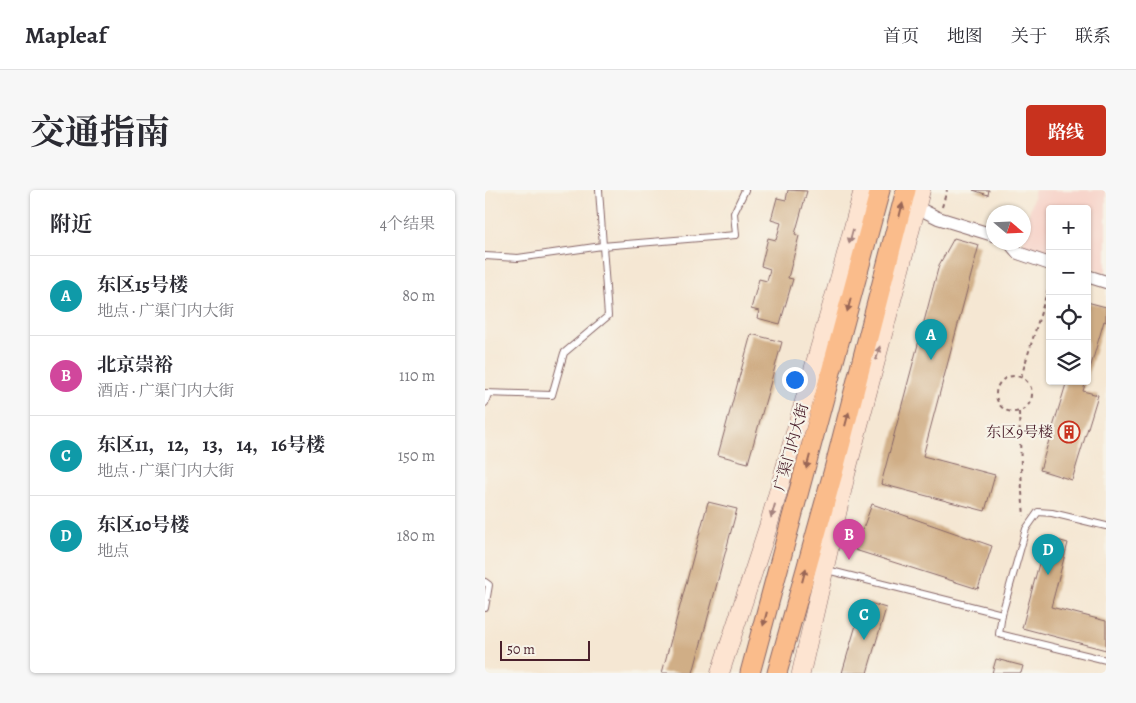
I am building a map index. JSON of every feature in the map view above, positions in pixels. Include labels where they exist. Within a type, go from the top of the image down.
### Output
[{"type":"main road","name":"广渠门内大街","points":[[749,673],[880,190]]},
{"type":"main road","points":[[777,673],[830,482],[906,190]]},
{"type":"street","name":"广渠门内大街","points":[[719,673],[768,527],[863,190]]},
{"type":"street","points":[[801,673],[846,474],[921,190]]},
{"type":"street","points":[[917,208],[938,218],[986,233]]},
{"type":"street","points":[[1016,250],[1018,253],[1046,263]]},
{"type":"street","points":[[1091,277],[1106,282]]},
{"type":"lane","points":[[485,403],[487,394],[552,395],[564,353],[609,316],[599,190]]},
{"type":"lane","points":[[485,256],[518,258],[602,246],[736,235],[734,213],[745,190]]},
{"type":"lane","points":[[1106,526],[1052,513],[1038,512],[1025,529],[1002,614],[999,634],[1106,660]]},
{"type":"lane","points":[[824,569],[1002,614]]},
{"type":"lane","points":[[485,582],[489,585],[485,608]]},
{"type":"path","points":[[938,218],[947,190]]},
{"type":"path","points":[[1021,377],[1046,295]]},
{"type":"path","points":[[1008,377],[1021,377],[1029,384],[1033,395],[1028,406],[1019,412],[1012,412],[1001,407],[996,396],[999,384],[1008,377]]},
{"type":"path","points":[[1019,412],[1021,492],[1025,529]]},
{"type":"shaded area","points":[[1035,190],[1106,190],[1106,272],[1091,267],[1091,205],[1046,205],[1046,255],[1030,250],[1031,206]]},
{"type":"building","points":[[788,190],[807,191],[795,234],[799,236],[788,278],[793,279],[780,324],[757,318],[759,311],[751,309],[759,279],[767,281],[770,269],[761,266],[768,238],[776,240],[781,223],[771,220],[777,198],[786,200]]},
{"type":"building","points":[[973,190],[989,190],[988,195]]},
{"type":"building","points":[[954,238],[979,245],[923,456],[995,475],[985,511],[881,484],[939,265]]},
{"type":"building","points":[[1091,303],[1106,307],[1106,322],[1104,321],[1091,366]]},
{"type":"building","points":[[751,334],[782,342],[748,463],[718,455]]},
{"type":"building","name":"东区9号楼","points":[[1066,385],[1085,385],[1083,391],[1098,395],[1072,480],[1040,470]]},
{"type":"building","points":[[708,502],[737,509],[693,673],[662,673]]},
{"type":"building","points":[[872,504],[992,546],[978,589],[855,550]]},
{"type":"building","points":[[1046,537],[1068,543],[1051,607],[1106,621],[1106,650],[1022,628]]},
{"type":"building","points":[[863,601],[886,608],[867,673],[842,673]]},
{"type":"building","points":[[996,659],[1023,666],[1021,673],[992,673]]},
{"type":"place","name":"东区15号楼","points":[[931,360]]},
{"type":"place","name":"东区9号楼","points":[[1069,432]]},
{"type":"place","name":"北京崇裕","points":[[849,560]]},
{"type":"place","name":"东区10号楼","points":[[1048,575]]},
{"type":"place","name":"东区11，12，13，14，16号楼","points":[[864,640]]}]
